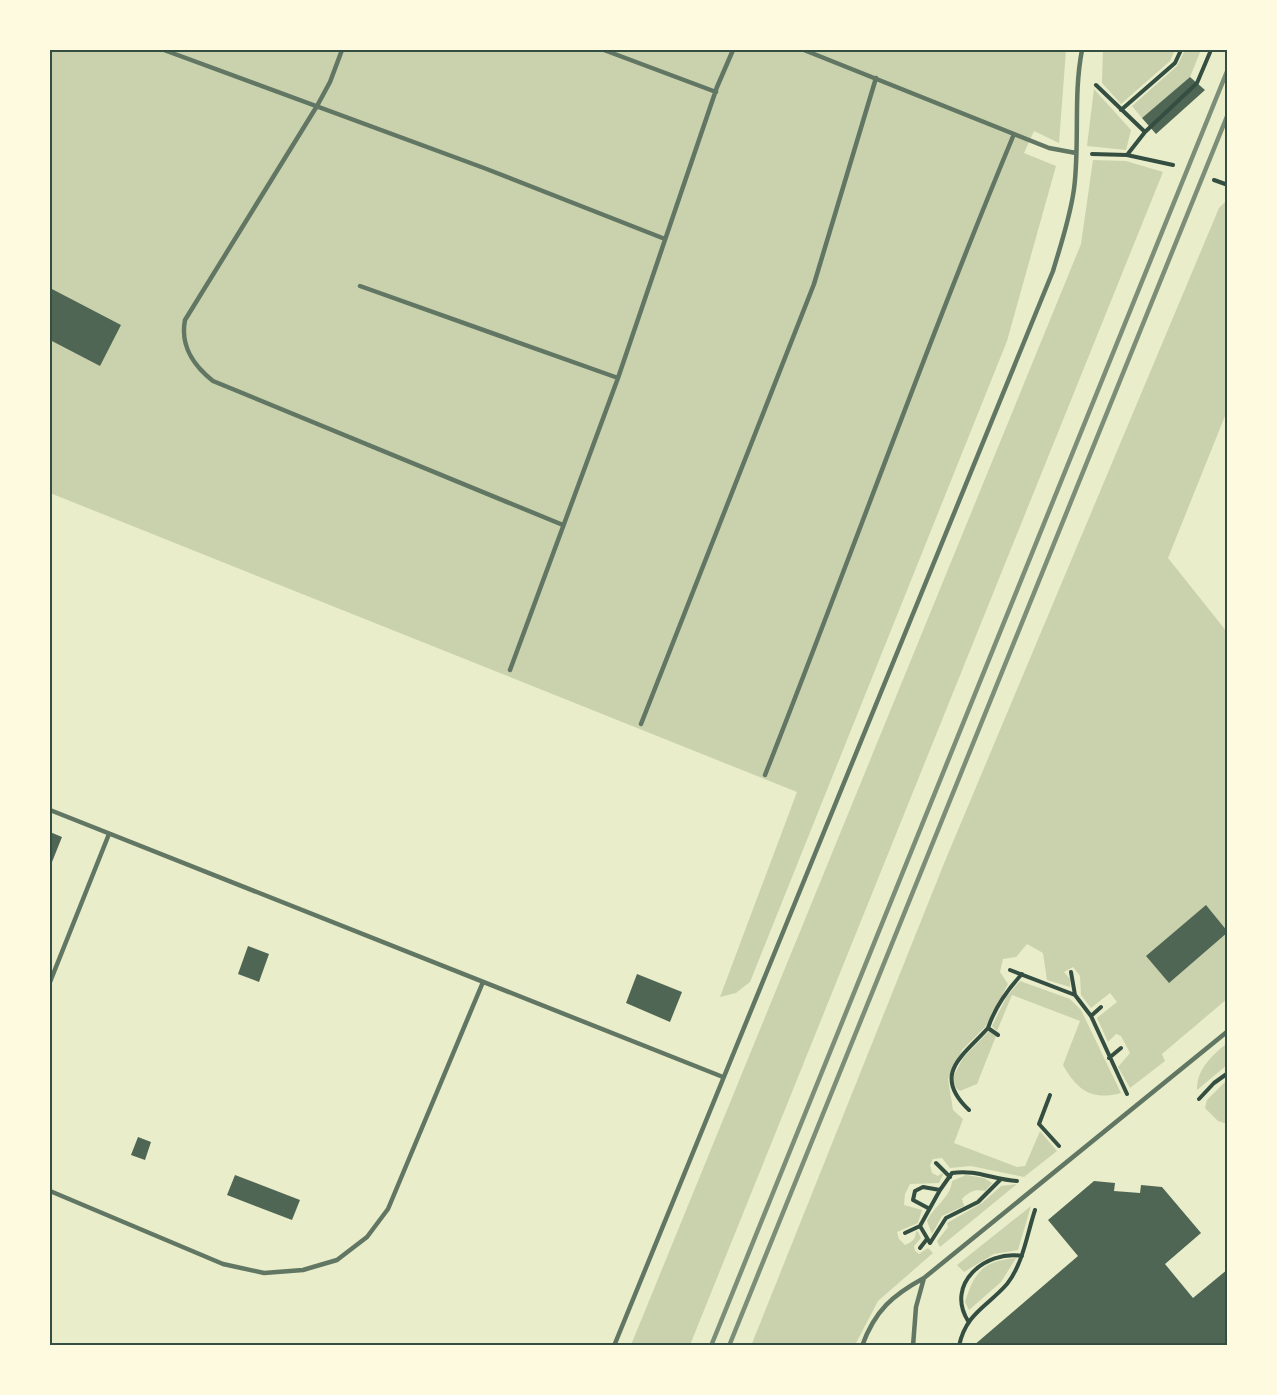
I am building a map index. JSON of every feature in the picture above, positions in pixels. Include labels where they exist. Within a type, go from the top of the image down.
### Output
[{"type":"lane","points":[[164,50],[665,239]]},
{"type":"lane","points":[[342,50],[330,82],[317,106],[185,320],[182,336],[188,353],[200,371],[213,381],[563,525]]},
{"type":"lane","points":[[604,50],[716,92]]},
{"type":"lane","points":[[510,670],[618,378],[716,92],[733,50]]},
{"type":"lane","points":[[804,50],[1049,148],[1076,153]]},
{"type":"lane","points":[[614,1346],[1053,271],[1068,225],[1076,153],[1078,73],[1082,50]]},
{"type":"lane","points":[[641,724],[814,284],[876,78]]},
{"type":"lane","points":[[765,775],[841,582],[942,307],[1014,134]]},
{"type":"lane","points":[[360,286],[618,378]]},
{"type":"lane","points":[[50,810],[723,1077]]},
{"type":"lane","points":[[50,982],[110,834]]},
{"type":"lane","points":[[50,1191],[223,1264],[264,1273],[303,1270],[337,1260],[367,1237],[388,1209],[483,982]]},
{"type":"lane","points":[[862,1346],[882,1307],[900,1291],[945,1263],[1227,1030]]},
{"type":"lane","points":[[913,1346],[916,1307],[924,1278]]},
{"type":"path","points":[[1121,110],[1175,63],[1181,50]]},
{"type":"path","points":[[1127,155],[1145,132],[1197,83],[1211,50]]},
{"type":"path","points":[[1078,73],[1095,84],[1145,132]]},
{"type":"path","points":[[1076,153],[1127,155],[1173,165]]},
{"type":"path","points":[[1214,180],[1227,185]]},
{"type":"path","points":[[1010,970],[1075,994]]},
{"type":"path","points":[[1071,972],[1075,994],[1091,1016],[1125,1091]]},
{"type":"path","points":[[969,1110],[956,1096],[950,1080],[954,1067],[963,1052],[988,1028],[1002,998],[1022,974]]},
{"type":"path","points":[[1091,1016],[1101,1007]]},
{"type":"path","points":[[988,1028],[998,1035]]},
{"type":"path","points":[[1109,1058],[1121,1048]]},
{"type":"path","points":[[1199,1099],[1227,1073]]},
{"type":"path","points":[[1050,1095],[1039,1124],[1071,1160]]},
{"type":"path","points":[[936,1163],[950,1177]]},
{"type":"path","points":[[906,1233],[920,1226],[928,1208],[952,1173],[967,1170],[982,1172],[1000,1180],[978,1202],[946,1218],[929,1241],[920,1248]]},
{"type":"path","points":[[928,1208],[913,1200],[915,1191],[922,1187],[939,1190]]},
{"type":"path","points":[[959,1346],[963,1328],[968,1321],[1008,1283],[1022,1256],[1035,1210],[1040,1206]]},
{"type":"path","points":[[920,1226],[945,1263]]},
{"type":"path","points":[[968,1321],[961,1301],[964,1281],[975,1268],[992,1258],[1022,1256]]},
{"type":"green space","points":[[50,50],[1066,50],[1059,143],[1034,131],[1024,153],[1056,166],[1007,341],[750,982],[736,993],[720,997],[797,792],[50,493]]},
{"type":"green space","points":[[1103,50],[1175,50],[1170,61],[1121,104],[1102,83]]},
{"type":"green space","points":[[1185,50],[1201,50],[1190,77],[1142,118],[1132,106],[1177,66]]},
{"type":"green space","points":[[1094,89],[1131,130],[1126,150],[1087,146]]},
{"type":"green space","points":[[1093,160],[1126,161],[1163,172],[690,1345],[631,1345],[1081,244]]},
{"type":"green space","points":[[1227,200],[1227,411],[1168,558],[1227,632],[1227,999],[1162,1054],[1165,1061],[1130,1088],[1118,1067],[1130,1053],[1121,1036],[1116,1034],[1108,1042],[1097,1018],[1117,1002],[1110,993],[1091,1008],[1081,995],[1080,976],[1073,967],[1064,972],[1070,979],[1070,987],[1047,980],[1043,953],[1027,944],[1016,957],[1003,959],[1000,972],[1008,984],[985,1027],[962,1050],[948,1079],[953,1110],[963,1119],[954,1143],[1017,1167],[1025,1166],[1040,1131],[1057,1151],[1024,1177],[971,1166],[950,1168],[942,1158],[933,1159],[930,1165],[932,1173],[938,1176],[942,1173],[943,1175],[939,1183],[910,1184],[905,1194],[904,1205],[922,1210],[918,1223],[897,1232],[899,1239],[905,1245],[913,1240],[916,1231],[918,1232],[921,1238],[914,1246],[915,1251],[919,1254],[928,1248],[933,1253],[878,1301],[855,1345],[751,1346],[945,861],[1219,208]]},
{"type":"green space","points":[[1020,981],[1070,999],[1081,1010],[1121,1093],[1102,1096],[1094,1094],[1080,1087],[1068,1074],[1063,1065],[1080,1021],[1012,995],[997,1031],[992,1026],[1007,996]]},
{"type":"green space","points":[[989,1031],[996,1036],[977,1084],[960,1091],[952,1079],[963,1058]]},
{"type":"green space","points":[[1227,1043],[1227,1065],[1197,1090],[1203,1069]]},
{"type":"green space","points":[[1227,1080],[1227,1124],[1218,1121],[1205,1108],[1207,1100]]},
{"type":"green space","points":[[966,1175],[984,1178],[992,1183],[985,1191],[970,1192],[965,1196],[962,1199],[964,1206],[942,1216],[932,1234],[927,1221],[949,1192],[952,1181]]},
{"type":"green space","points":[[1017,1184],[940,1247],[937,1241],[948,1227],[947,1223],[982,1203],[1001,1186]]},
{"type":"green space","points":[[1031,1206],[1018,1250],[994,1254],[964,1272],[957,1265]]},
{"type":"green space","points":[[1016,1258],[1001,1282],[969,1310],[965,1302],[977,1275],[988,1265]]},
{"type":"building","points":[[1190,77],[1205,90],[1156,134],[1142,118]]},
{"type":"building","points":[[50,288],[121,325],[100,366],[50,340]]},
{"type":"building","points":[[50,832],[62,837],[50,867]]},
{"type":"building","points":[[1206,905],[1228,932],[1169,983],[1146,956]]},
{"type":"building","points":[[248,946],[269,954],[259,982],[238,974]]},
{"type":"building","points":[[637,974],[682,992],[670,1022],[626,1003]]},
{"type":"building","points":[[138,1137],[151,1142],[145,1160],[131,1155]]},
{"type":"building","points":[[235,1175],[300,1200],[292,1220],[227,1195]]},
{"type":"building","points":[[1094,1181],[1115,1183],[1114,1191],[1140,1193],[1141,1185],[1162,1187],[1201,1233],[1165,1264],[1193,1298],[1228,1269],[1228,1346],[973,1346],[1078,1256],[1048,1220]]},
{"type":"railway","points":[[711,1346],[1228,69]]},
{"type":"railway","points":[[729,1346],[1228,114]]}]
